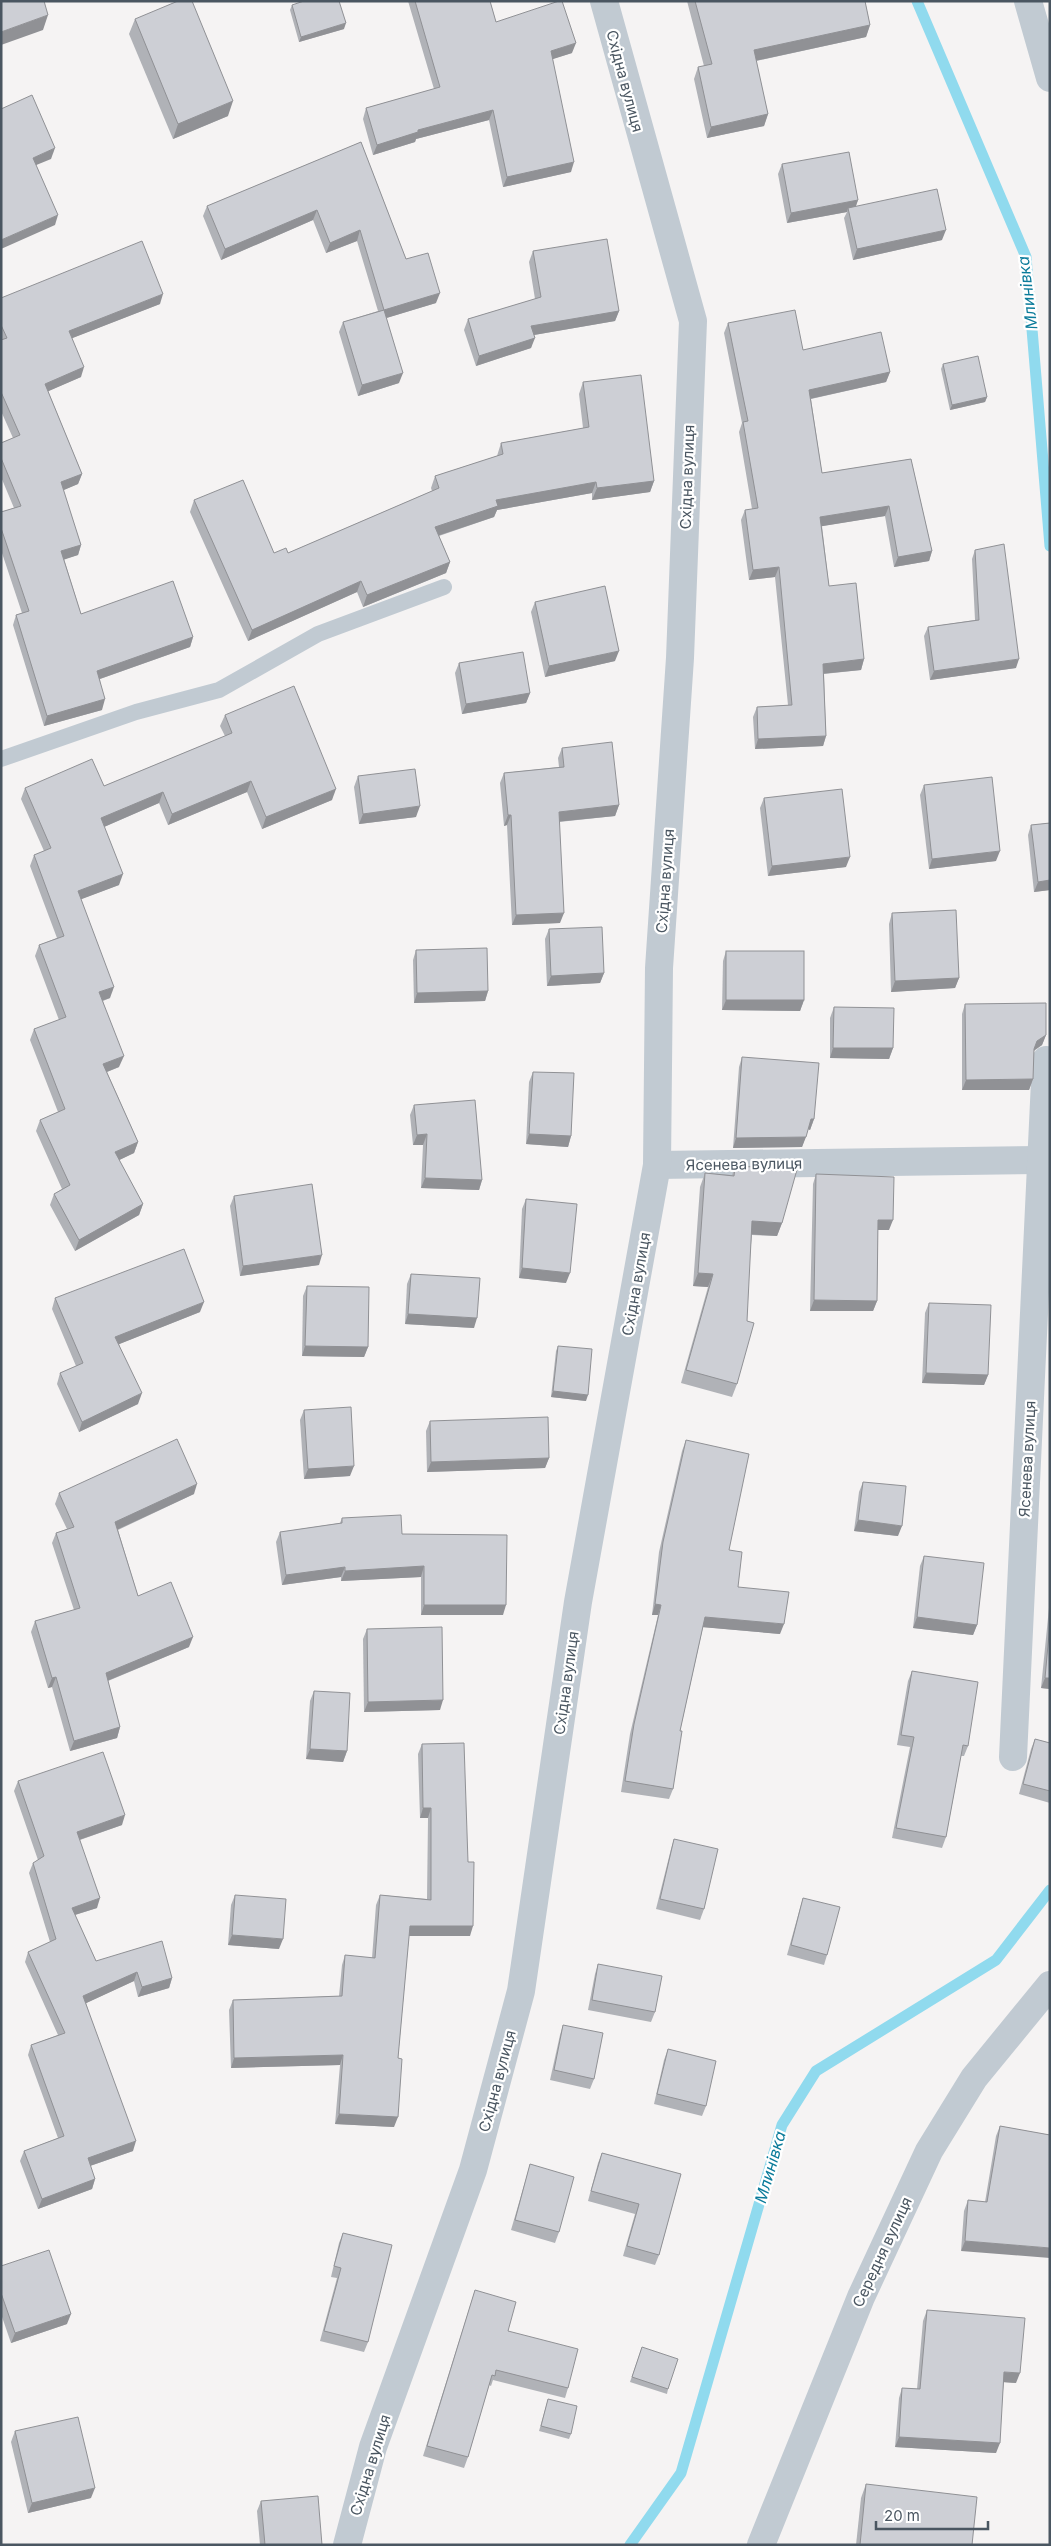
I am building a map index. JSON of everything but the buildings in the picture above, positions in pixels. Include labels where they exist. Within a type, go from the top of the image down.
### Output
[{"type":"street","name":"Східна вулиця","points":[[347,2545],[373,2447],[473,2170],[521,1990],[578,1602],[658,1166],[659,968],[680,658],[693,321],[604,1]]},
{"type":"street","points":[[1028,1],[1050,78]]},
{"type":"street","name":"Ясенева вулиця","points":[[1013,1757],[1046,1060]]},
{"type":"street","name":"Ясенева вулиця","points":[[658,1166],[1040,1160]]},
{"type":"street","name":"Середня вулиця","points":[[761,2545],[861,2297],[929,2151],[974,2078],[1050,1985]]},
{"type":"lane","points":[[1,759],[136,712],[219,690],[318,634],[444,588]]},
{"type":"waterway","name":"Млинівка","points":[[917,1],[1026,257],[1050,546]]},
{"type":"waterway","name":"Млинівка","points":[[630,2545],[681,2473],[782,2125],[816,2071],[996,1960],[1050,1890]]}]
